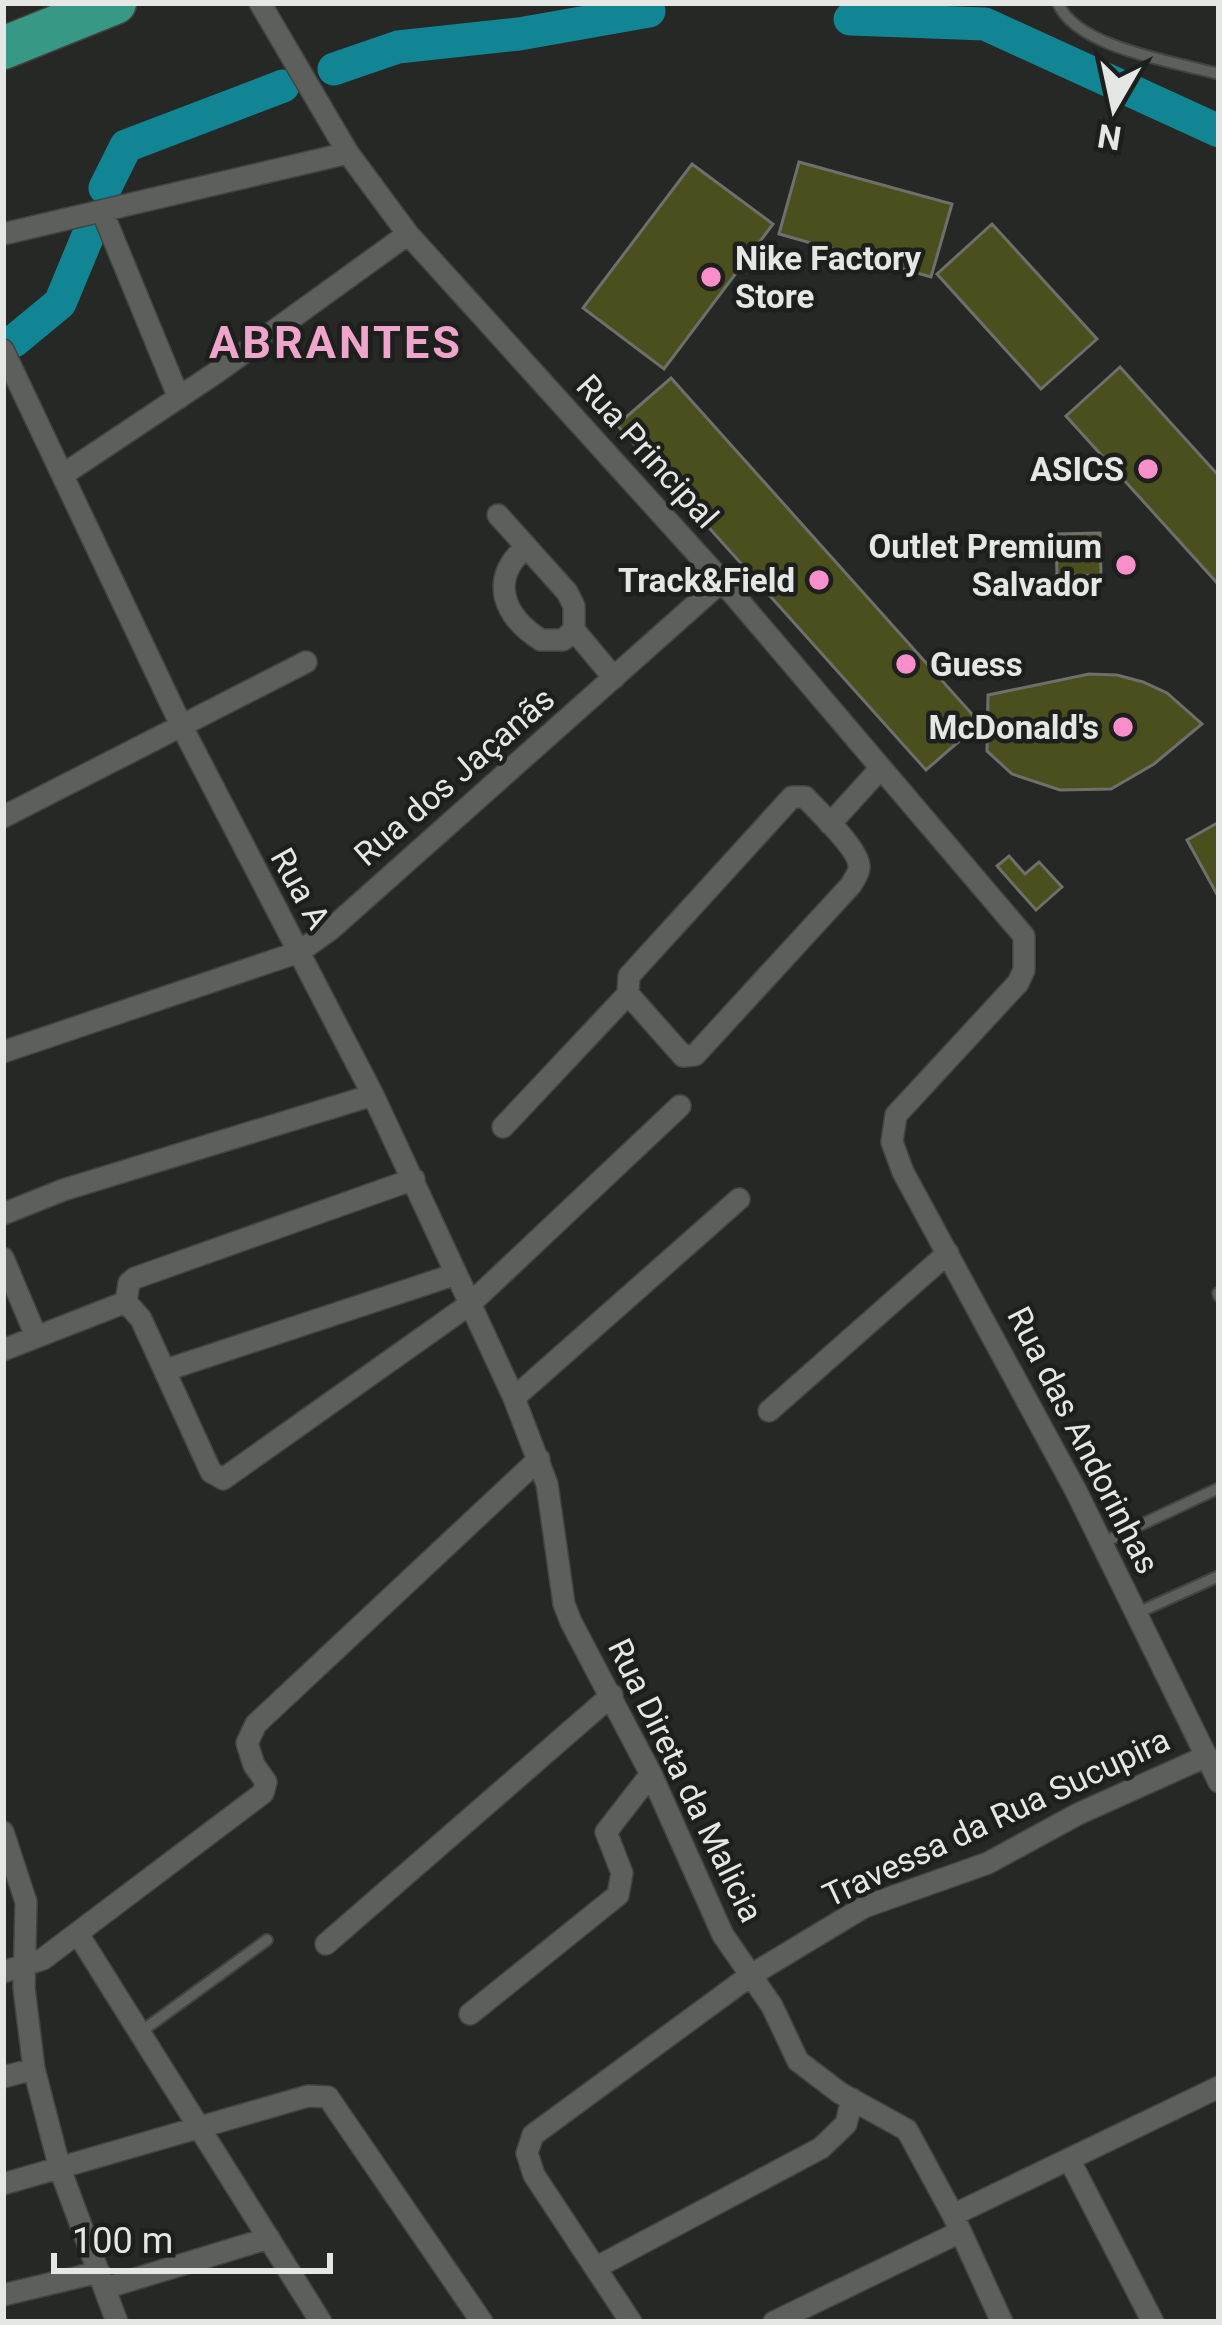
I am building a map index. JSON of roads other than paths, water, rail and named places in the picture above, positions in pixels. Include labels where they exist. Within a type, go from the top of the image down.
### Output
[{"type":"highway","points":[[3,48],[115,3]]},
{"type":"street","name":"Rua Principal","points":[[260,3],[348,153],[408,233],[722,581],[1024,936],[1026,953],[1018,983],[896,1115],[891,1131]]},
{"type":"street","points":[[3,234],[348,153]]},
{"type":"street","points":[[102,211],[179,398]]},
{"type":"street","points":[[64,474],[179,398],[408,233]]},
{"type":"street","name":"Rua A","points":[[3,350],[181,724],[414,1179],[539,1459]]},
{"type":"street","points":[[498,515],[566,592],[574,606],[574,630],[614,678]]},
{"type":"street","points":[[526,548],[509,562],[505,573],[503,586],[511,611],[541,640],[563,640],[574,630]]},
{"type":"street","name":"Rua dos Jaçanãs","points":[[3,1052],[299,952],[331,929],[722,581]]},
{"type":"street","points":[[3,818],[306,662]]},
{"type":"street","points":[[830,824],[881,768]]},
{"type":"street","points":[[503,1127],[786,802],[805,797],[860,863],[851,885],[695,1055],[676,1052],[628,985]]},
{"type":"street","points":[[3,1214],[63,1190],[373,1095]]},
{"type":"street","points":[[414,1179],[128,1283],[126,1302],[141,1319],[211,1472],[223,1479],[470,1304],[680,1106]]},
{"type":"street","name":"Rua das Andorinhas","points":[[891,1131],[896,1157],[1213,1754],[1219,1782]]},
{"type":"street","points":[[514,1398],[740,1199]]},
{"type":"street","points":[[769,1411],[948,1253]]},
{"type":"street","points":[[3,1258],[36,1336]]},
{"type":"street","points":[[166,1370],[456,1274]]},
{"type":"street","points":[[3,1350],[126,1302]]},
{"type":"street","points":[[14,1969],[78,1934],[263,1793],[266,1782],[254,1765],[248,1743],[256,1724],[539,1459]]},
{"type":"street","name":"Rua Direta da Malicia","points":[[539,1459],[547,1484],[564,1604],[651,1774],[723,1935],[772,2006],[798,2061],[852,2099],[907,2129],[1002,2322]]},
{"type":"street","points":[[326,1944],[612,1695]]},
{"type":"street","name":"Travessa da Rua Sucupira","points":[[597,2267],[529,2163],[528,2142],[556,2117],[751,1975],[864,1907],[988,1863],[1078,1814],[1213,1754]]},
{"type":"street","points":[[470,2014],[618,1895],[622,1873],[606,1832],[651,1774]]},
{"type":"street","points":[[3,1832],[26,1902],[14,1969],[34,2068],[60,2169],[117,2322]]},
{"type":"street","points":[[78,1934],[321,2322]]},
{"type":"street","points":[[3,2077],[34,2068]]},
{"type":"street","points":[[774,2322],[1070,2159],[1219,2087]]},
{"type":"street","points":[[3,2184],[308,2096],[328,2097],[478,2321]]},
{"type":"street","points":[[631,2322],[597,2267],[821,2148],[846,2124],[852,2099]]},
{"type":"street","points":[[1070,2159],[1153,2322]]},
{"type":"street","points":[[3,2295],[102,2280],[268,2238]]},
{"type":"lane","points":[[1058,3],[1082,31],[1116,46],[1219,74]]},
{"type":"lane","points":[[1102,1543],[1219,1488]]},
{"type":"lane","points":[[1137,1613],[1219,1576]]},
{"type":"lane","points":[[142,2031],[267,1940]]},
{"type":"waterway","points":[[334,69],[398,47],[519,34],[649,11]]},
{"type":"waterway","points":[[850,19],[985,24],[1219,131]]},
{"type":"waterway","points":[[105,188],[126,146],[283,86]]},
{"type":"waterway","points":[[14,341],[60,303],[87,238]]},
{"type":"place","name":"Nike Factory Store","points":[[711,277]]},
{"type":"place","name":"ASICS","points":[[1148,469]]},
{"type":"place","name":"Outlet Premium Salvador","points":[[1126,565]]},
{"type":"place","name":"Track&Field","points":[[819,580]]},
{"type":"place","name":"Guess","points":[[906,664]]},
{"type":"place","name":"McDonald's","points":[[1123,727]]},
{"type":"district","name":"ABRANTES","points":[[336,342]]}]
